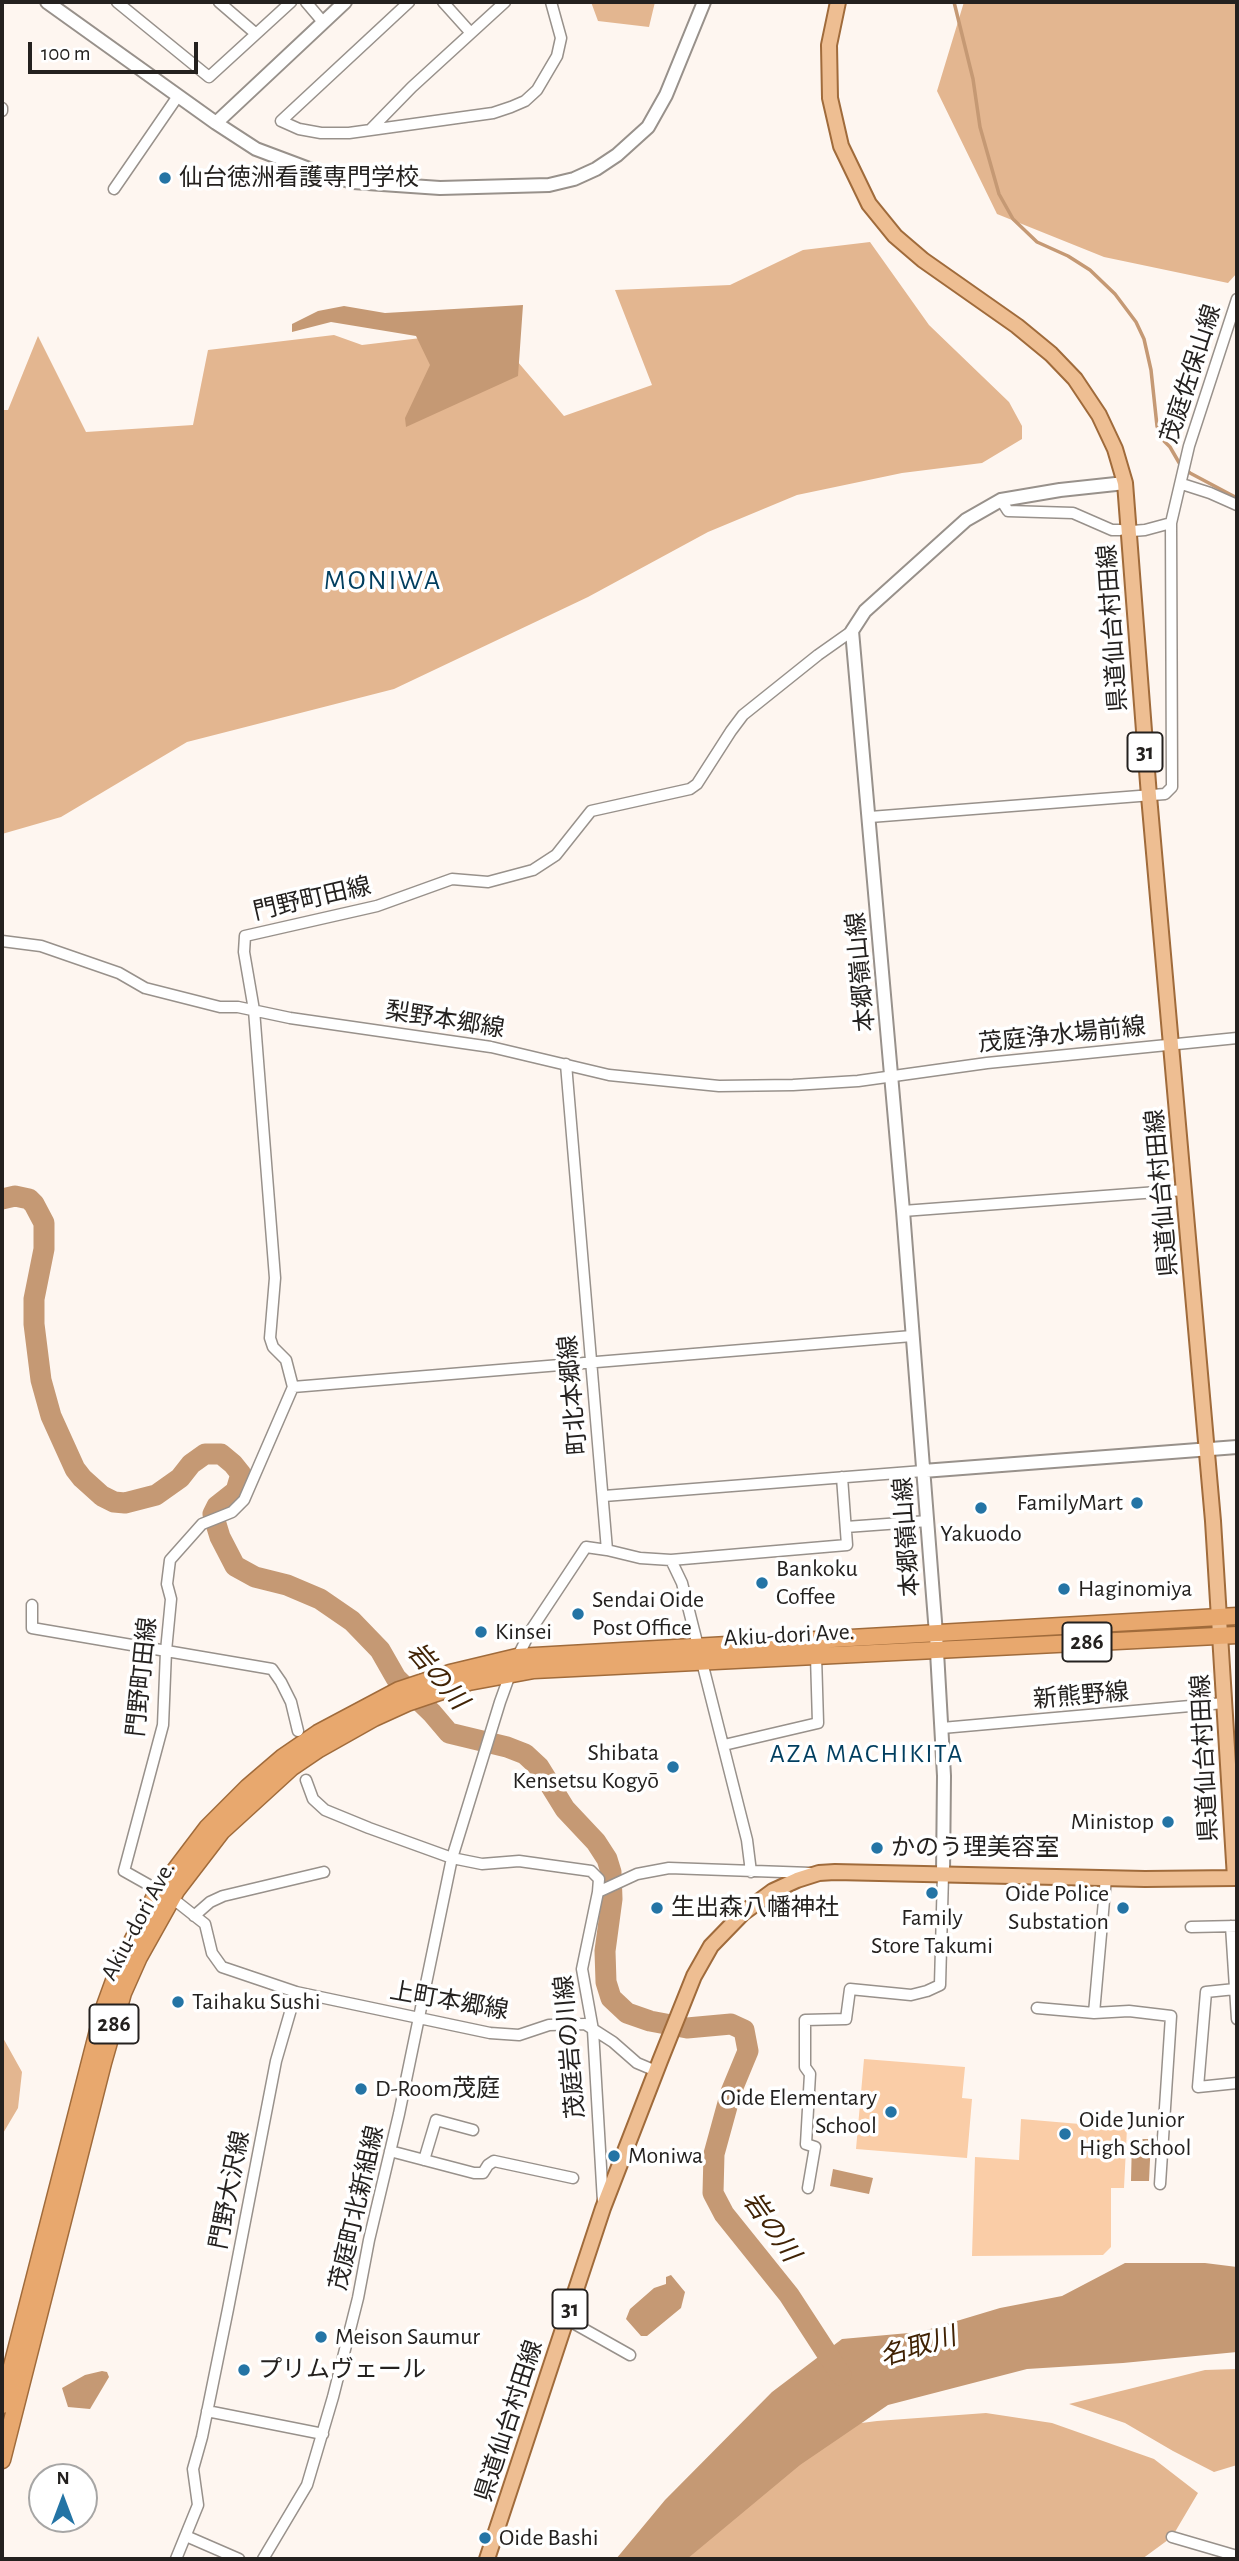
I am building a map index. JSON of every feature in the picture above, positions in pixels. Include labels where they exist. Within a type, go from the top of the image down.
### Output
[{"type":"highway","name":"Akiu-dori Ave.","points":[[2,2405],[103,2011],[135,1931],[165,1895],[207,1828],[283,1757],[345,1717],[517,1657],[699,1654],[816,1656],[937,1642],[1237,1616]]},
{"type":"highway","name":"Akiu-dori Ave.","points":[[430,1687],[565,1667],[699,1654],[937,1642],[1229,1635]]},
{"type":"highway","name":"Akiu-dori Ave.","points":[[2,2460],[120,2005],[165,1895]]},
{"type":"main road","name":"県道仙台村田線","points":[[487,2559],[603,2208],[658,2066],[694,1976],[711,1946],[743,1913],[773,1891],[819,1873],[1236,1878],[1224,1703],[1229,1635],[1220,1617],[1149,796],[1125,484],[1115,449],[1099,415],[1075,379],[1051,354],[1017,326],[923,261],[895,236],[869,204],[841,146],[830,98],[830,46],[838,2]]},
{"type":"street","points":[[47,2],[256,149],[320,173],[353,182],[403,187],[512,188],[549,185],[574,179],[617,155],[648,127],[666,95],[704,2]]},
{"type":"street","points":[[117,2],[209,77],[291,2]]},
{"type":"street","points":[[219,2],[255,33]]},
{"type":"street","points":[[306,2],[323,22]]},
{"type":"street","points":[[216,123],[345,2]]},
{"type":"street","points":[[409,2],[281,121],[299,129],[321,133],[349,133],[493,113],[524,101],[537,90],[557,56],[561,38],[551,2]]},
{"type":"street","points":[[443,2],[470,32]]},
{"type":"street","points":[[371,129],[470,32],[505,2]]},
{"type":"street","points":[[114,189],[178,96]]},
{"type":"street","name":"茂庭佐保山線","points":[[1149,796],[1165,794],[1172,787],[1171,523],[1189,446],[1237,299]]},
{"type":"street","points":[[852,631],[865,611],[966,520],[1001,500],[1060,490],[1125,484]]},
{"type":"street","points":[[1182,484],[1237,505]]},
{"type":"street","points":[[1001,500],[1008,510],[1073,513],[1112,530],[1120,530]]},
{"type":"street","points":[[1132,531],[1171,523]]},
{"type":"street","name":"本郷嶺山線","points":[[852,631],[870,817],[937,1642],[944,1776],[943,1874]]},
{"type":"street","name":"門野町田線","points":[[165,1895],[124,1871],[163,1724],[171,1599],[167,1584],[170,1560],[202,1524],[226,1515],[237,1507],[249,1490],[293,1387],[286,1360],[273,1347],[270,1338],[275,1278],[254,1010],[244,951],[245,936],[377,906],[452,879],[488,882],[533,870],[556,855],[591,811],[690,789],[697,784],[743,715],[852,631]]},
{"type":"street","points":[[870,817],[1149,796]]},
{"type":"street","name":"梨野本郷線","points":[[2,941],[41,946],[119,973],[145,988],[220,1007],[491,1047],[609,1075],[719,1086],[793,1085],[891,1077]]},
{"type":"street","name":"茂庭浄水場前線","points":[[891,1077],[987,1063],[1237,1038]]},
{"type":"street","name":"町北本郷線","points":[[566,1064],[607,1550]]},
{"type":"street","points":[[903,1211],[1184,1190]]},
{"type":"street","points":[[293,1387],[912,1336]]},
{"type":"street","points":[[604,1496],[1237,1447]]},
{"type":"street","points":[[607,1550],[640,1558],[671,1560],[847,1545],[842,1477]]},
{"type":"street","points":[[846,1527],[928,1521]]},
{"type":"street","name":"茂庭町北新組線","points":[[263,2559],[307,2485],[323,2434],[358,2298],[452,1858],[500,1702],[517,1657],[531,1630],[586,1547],[607,1550]]},
{"type":"street","points":[[671,1560],[682,1583],[724,1745],[747,1840],[751,1872]]},
{"type":"street","points":[[32,1605],[32,1628],[272,1669],[290,1702],[298,1731]]},
{"type":"street","points":[[724,1745],[818,1723],[816,1656]]},
{"type":"street","name":"新熊野線","points":[[942,1728],[1224,1703]]},
{"type":"street","points":[[306,1780],[313,1798],[325,1810],[412,1845],[482,1864],[519,1861],[591,1871],[599,1879],[601,1891],[637,1874],[669,1868],[819,1873]]},
{"type":"street","points":[[194,1916],[210,1902],[223,1896],[324,1872]]},
{"type":"street","points":[[808,2188],[815,2147],[806,2144],[810,2074],[804,2067],[805,2020],[846,2019],[850,1989],[911,1995],[940,1985],[943,1874]]},
{"type":"street","points":[[1094,2013],[1106,1878]]},
{"type":"street","name":"茂庭岩の川線","points":[[601,1891],[582,1969],[593,2030],[603,2208]]},
{"type":"street","points":[[165,1895],[205,1924],[212,1953],[222,1967],[296,1992]]},
{"type":"street","points":[[1191,1927],[1234,1926],[1237,2019]]},
{"type":"street","points":[[1235,1989],[1206,1992],[1198,2087],[1237,2083]]},
{"type":"street","name":"上町本郷線","points":[[296,1992],[490,2033],[519,2035],[550,2025],[585,2024],[593,2030]]},
{"type":"street","name":"門野大沢線","points":[[176,2559],[198,2505],[193,2469],[207,2411],[276,2061],[296,1992]]},
{"type":"street","points":[[1037,2008],[1094,2013],[1129,2011],[1171,2016],[1160,2184]]},
{"type":"street","points":[[593,2030],[613,2042],[637,2063],[658,2066]]},
{"type":"street","points":[[424,2160],[436,2120],[473,2130]]},
{"type":"street","points":[[390,2151],[474,2173],[483,2173],[494,2161],[573,2178]]},
{"type":"street","points":[[566,2319],[630,2355]]},
{"type":"street","points":[[207,2411],[323,2434]]},
{"type":"street","points":[[186,2536],[239,2559]]},
{"type":"street","points":[[1172,2537],[1237,2556]]},
{"type":"shaded area","points":[[591,2],[655,2],[649,27],[598,21]]},
{"type":"shaded area","points":[[964,2],[1237,2],[1237,273],[1228,283],[1104,257],[997,214],[937,91]]},
{"type":"shaded area","points":[[870,242],[929,325],[1009,402],[1022,426],[1022,439],[982,463],[902,473],[797,495],[708,532],[588,597],[394,689],[187,742],[61,817],[2,834],[2,410],[8,410],[38,336],[86,432],[193,425],[208,350],[334,335],[362,345],[421,338],[482,320],[564,416],[652,385],[615,290],[730,285],[803,250]]},
{"type":"shaded area","points":[[2,2036],[22,2072],[18,2108],[2,2135]]},
{"type":"shaded area","points":[[864,2059],[965,2067],[962,2098],[972,2099],[967,2158],[856,2149]]},
{"type":"shaded area","points":[[1021,2119],[1127,2128],[1124,2188],[1111,2188],[1111,2247],[1103,2255],[972,2256],[975,2157],[1019,2160]]},
{"type":"shaded area","points":[[1237,2369],[1237,2465],[1214,2472],[1125,2423],[1069,2404],[1205,2370]]},
{"type":"shaded area","points":[[986,2413],[1052,2423],[1154,2459],[1198,2493],[1172,2537],[1142,2559],[670,2559],[799,2431],[877,2421]]},
{"type":"water","points":[[523,305],[518,376],[406,427],[405,418],[430,365],[416,336],[331,322],[292,332],[292,324],[318,311],[344,306],[385,313]]},
{"type":"water","points":[[1132,2139],[1151,2139],[1149,2181],[1131,2181]]},
{"type":"water","points":[[833,2169],[873,2178],[869,2194],[830,2186]]},
{"type":"water","name":"名取川","points":[[1125,2263],[1205,2263],[1237,2267],[1237,2352],[1027,2369],[888,2405],[800,2465],[687,2559],[616,2559],[665,2500],[772,2392],[842,2339],[920,2332],[1000,2308],[1062,2296]]},
{"type":"water","points":[[671,2275],[685,2292],[681,2308],[647,2336],[641,2336],[626,2319],[630,2309],[654,2288],[666,2284],[666,2277]]},
{"type":"water","points":[[107,2372],[109,2377],[90,2409],[68,2407],[62,2388],[85,2375]]},
{"type":"waterway","points":[[954,2],[973,79],[980,127],[999,194],[1013,219],[1037,242],[1068,256],[1090,270],[1115,294],[1136,322],[1144,339],[1151,370],[1157,426],[1162,439],[1181,466],[1237,498]]},
{"type":"waterway","name":"岩の川","points":[[2,1199],[15,1196],[29,1199],[44,1223],[44,1249],[34,1299],[34,1324],[41,1380],[51,1416],[75,1469],[82,1478],[102,1496],[114,1502],[125,1503],[156,1495],[180,1478],[191,1464],[205,1454],[221,1454],[233,1464],[241,1474],[236,1491],[217,1506],[213,1514],[220,1537],[235,1566],[255,1577],[287,1585],[320,1599],[352,1621],[380,1650],[396,1678],[449,1733],[525,1754],[539,1767],[565,1809],[596,1842],[607,1859],[611,1872],[612,1899],[605,1951],[606,1982],[611,1998],[627,2013],[650,2021],[687,2028],[731,2024],[744,2030],[748,2051],[731,2092],[714,2154],[713,2193],[724,2214],[789,2295],[841,2375]]},
{"type":"place","name":"仙台徳洲看護専門学校","points":[[165,178]]},
{"type":"place","name":"FamilyMart","points":[[1137,1503]]},
{"type":"place","name":"Yakuodo","points":[[981,1508]]},
{"type":"place","name":"Bankoku Coffee","points":[[762,1583]]},
{"type":"place","name":"Haginomiya","points":[[1064,1589]]},
{"type":"place","name":"Sendai Oide Post Office","points":[[578,1614]]},
{"type":"place","name":"Kinsei","points":[[481,1632]]},
{"type":"place","name":"Shibata Kensetsu Kogyō","points":[[673,1767]]},
{"type":"place","name":"Ministop","points":[[1168,1822]]},
{"type":"place","name":"かのう理美容室","points":[[877,1848]]},
{"type":"place","name":"Family Store Takumi","points":[[932,1893]]},
{"type":"place","name":"生出森八幡神社","points":[[657,1908]]},
{"type":"place","name":"Oide Police Substation","points":[[1123,1908]]},
{"type":"place","name":"Taihaku Sushi","points":[[178,2002]]},
{"type":"place","name":"D-Room茂庭","points":[[361,2089]]},
{"type":"place","name":"Oide Elementary School","points":[[891,2112]]},
{"type":"place","name":"Oide Junior High School","points":[[1065,2134]]},
{"type":"place","name":"Moniwa","points":[[614,2156]]},
{"type":"place","name":"Meison Saumur","points":[[321,2337]]},
{"type":"place","name":"プリムヴェール","points":[[244,2370]]},
{"type":"place","name":"Oide Bashi","points":[[485,2538]]},
{"type":"district","name":"MONIWA","points":[[383,581]]},
{"type":"district","name":"AZA MACHIKITA","points":[[867,1754]]}]
